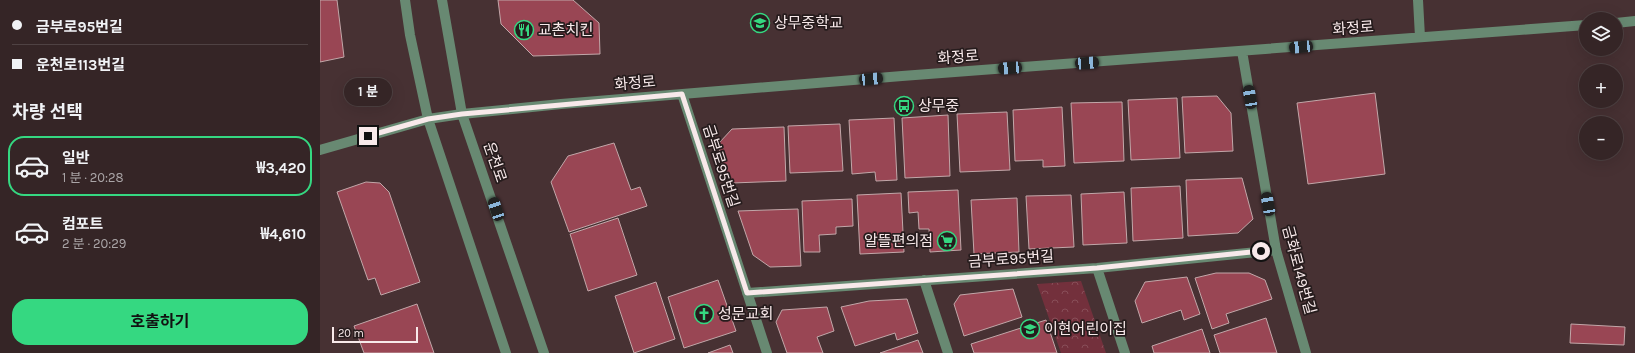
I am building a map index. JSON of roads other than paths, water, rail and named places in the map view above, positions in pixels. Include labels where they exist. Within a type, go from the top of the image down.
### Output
[{"type":"street","points":[[405,0],[410,35],[428,119],[506,353]]},
{"type":"street","name":"운천로","points":[[442,0],[462,114],[544,353]]},
{"type":"street","points":[[1418,0],[1420,37]]},
{"type":"street","points":[[1623,22],[1635,21]]},
{"type":"street","name":"화정로","points":[[320,150],[428,119],[462,114],[894,77],[1579,26]]},
{"type":"street","name":"금화로149번길","points":[[1242,51],[1276,250],[1306,353]]},
{"type":"street","name":"금부로95번길","points":[[682,94],[767,353]]},
{"type":"street","name":"금부로95번길","points":[[747,293],[1097,268],[1276,250]]},
{"type":"street","points":[[1097,268],[1125,353]]},
{"type":"street","points":[[924,280],[948,353]]},
{"type":"place","name":"상무중학교","points":[[760,23]]},
{"type":"place","name":"교촌치킨","points":[[524,30]]},
{"type":"place","name":"상무중","points":[[904,106]]},
{"type":"place","name":"알뜰편의점","points":[[947,241]]},
{"type":"place","name":"성문교회","points":[[704,314]]},
{"type":"place","name":"이현어린이집","points":[[1030,329]]}]
